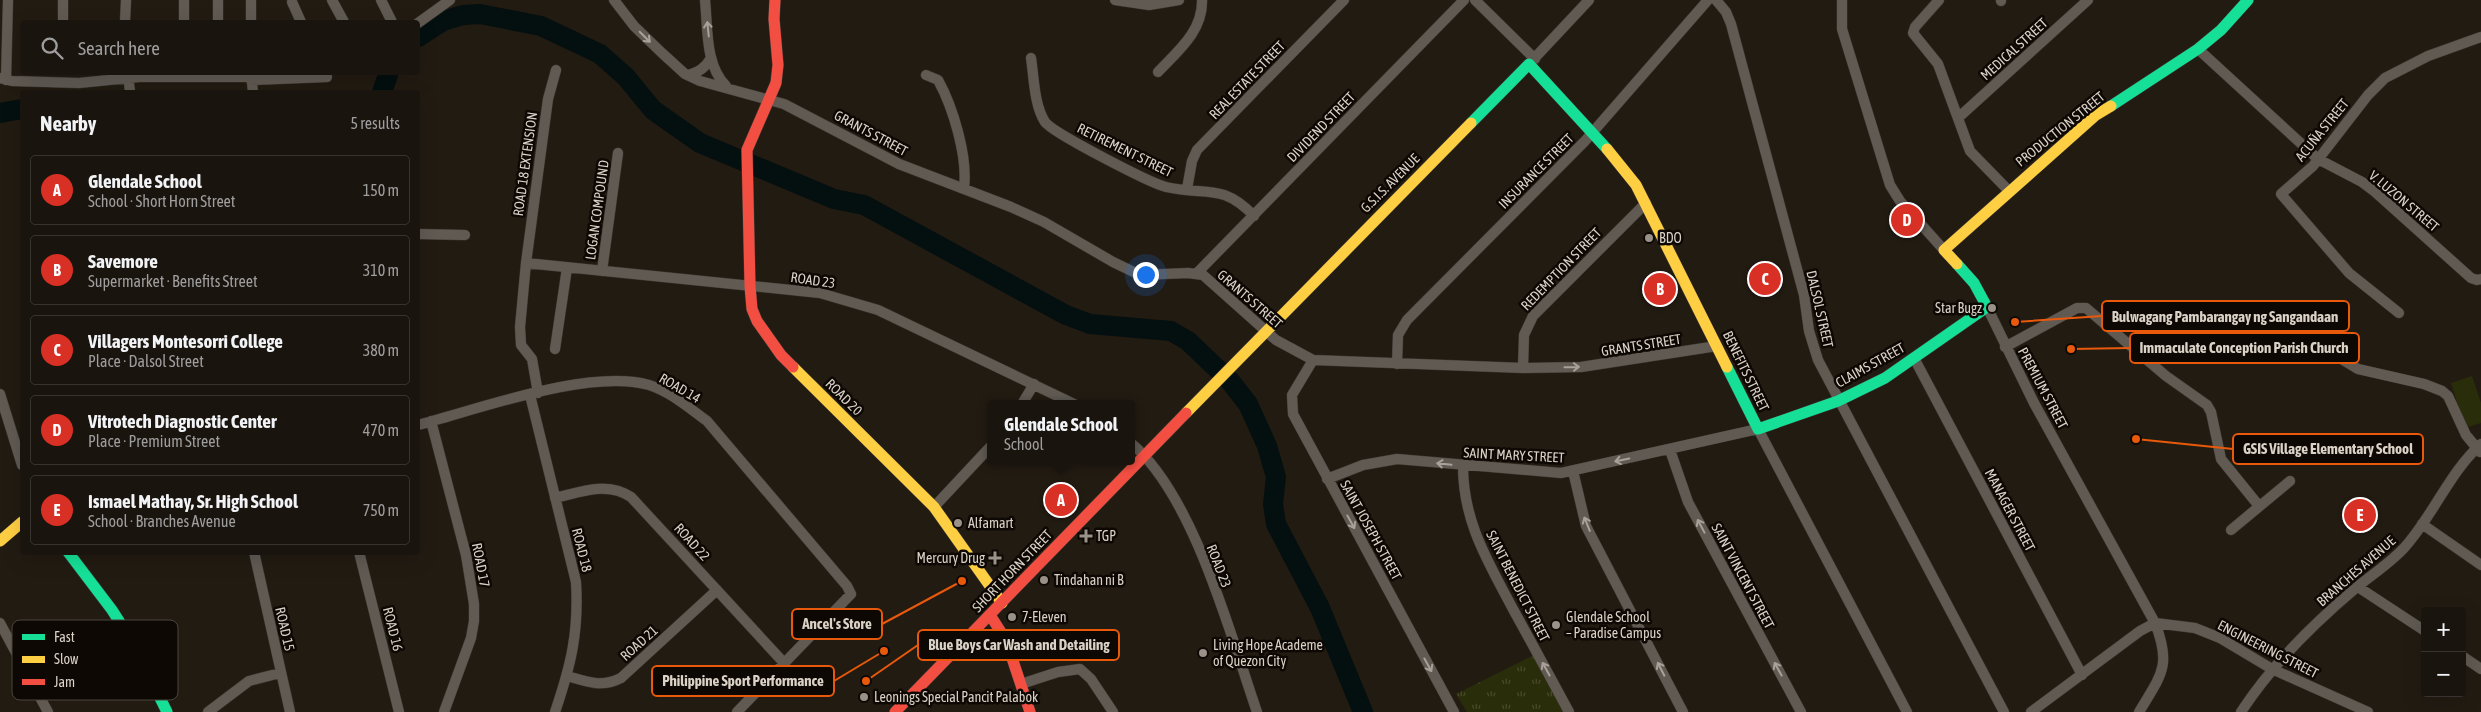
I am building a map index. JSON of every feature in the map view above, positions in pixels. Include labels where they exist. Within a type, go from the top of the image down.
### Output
[{"type":"street","points":[[8,0],[3,79],[62,78],[91,83],[129,83],[178,75]]},
{"type":"street","points":[[63,20],[64,0]]},
{"type":"street","points":[[125,20],[126,0]]},
{"type":"street","points":[[184,0],[184,20]]},
{"type":"street","points":[[218,0],[218,20]]},
{"type":"street","points":[[251,0],[251,20]]},
{"type":"street","points":[[332,0],[343,20]]},
{"type":"street","points":[[381,0],[391,20]]},
{"type":"street","points":[[420,22],[450,0]]},
{"type":"street","points":[[614,0],[634,26],[688,75],[702,69],[711,58]]},
{"type":"street","points":[[705,0],[711,58],[719,79],[727,87]]},
{"type":"street","points":[[770,99],[778,74],[773,22],[775,0]]},
{"type":"street","points":[[1114,0],[1149,5],[1179,0]]},
{"type":"street","points":[[1158,72],[1191,36],[1199,24],[1202,0]]},
{"type":"street","name":"REAL ESTATE STREET","points":[[1187,189],[1192,161],[1198,150],[1344,0]]},
{"type":"street","name":"DIVIDEND STREET","points":[[1198,273],[1464,0]]},
{"type":"street","name":"BENEFITS STREET","points":[[1475,0],[1532,61],[1593,131],[1625,169],[1646,203],[1758,429],[1907,712]]},
{"type":"street","name":"G.S.I.S. AVENUE","points":[[1213,386],[1230,366],[1267,331],[1532,61],[1589,0]]},
{"type":"street","name":"INSURANCE STREET","points":[[1397,364],[1398,334],[1407,320],[1593,131],[1708,0]]},
{"type":"street","name":"DALSOL STREET","points":[[1716,0],[1726,12],[1731,24],[1804,295],[1809,331],[1818,360],[2004,712]]},
{"type":"street","name":"PREMIUM STREET","points":[[1842,0],[1842,29],[1890,185],[1900,201],[1974,283],[2005,347],[2155,623],[2164,650],[2164,665],[2160,677],[2139,712]]},
{"type":"street","points":[[1939,0],[1914,27],[1913,33],[1938,64],[1970,151],[2009,190]]},
{"type":"street","name":"MEDICAL STREET","points":[[1958,118],[2088,0]]},
{"type":"street","name":"PRODUCTION STREET","points":[[1944,250],[2009,190],[2096,115],[2198,49],[2221,30],[2248,0]]},
{"type":"street","points":[[292,2],[300,20]]},
{"type":"street","name":"ACUÑA STREET","points":[[2399,313],[2349,272],[2281,194],[2318,159],[2368,95],[2385,78],[2428,56],[2481,37]]},
{"type":"street","name":"V. LUZON STREET","points":[[2198,49],[2318,159],[2362,182],[2374,191],[2471,278],[2479,280]]},
{"type":"street","name":"RETIREMENT STREET","points":[[1030,58],[1041,112],[1046,122],[1052,128],[1069,139],[1166,187],[1217,192],[1231,197],[1244,205],[1254,216]]},
{"type":"street","name":"ROAD 18 EXTENSION","points":[[526,264],[548,100],[556,70]]},
{"type":"street","points":[[218,75],[327,77]]},
{"type":"street","name":"GRANTS STREET","points":[[688,75],[700,81],[770,99],[799,111],[899,164],[964,188],[1044,222],[1113,262],[1140,275],[1198,273],[1288,348],[1313,360],[1523,368],[1599,366],[1717,346]]},
{"type":"street","points":[[926,75],[939,77],[965,162],[964,188]]},
{"type":"street","points":[[251,77],[252,90]]},
{"type":"street","name":"ROAD 20","points":[[770,99],[753,133],[747,150],[750,286],[752,309],[757,321],[772,345],[934,507],[1002,603]]},
{"type":"street","name":"LOGAN COMPOUND","points":[[602,271],[618,153]]},
{"type":"street","name":"REDEMPTION STREET","points":[[1523,368],[1524,335],[1533,316],[1646,203]]},
{"type":"street","points":[[420,234],[465,235]]},
{"type":"street","name":"ROAD 23","points":[[526,264],[820,293],[856,302],[878,310],[1066,400]]},
{"type":"street","name":"ROAD 18","points":[[526,264],[520,339],[524,349],[532,359],[534,394],[555,498],[576,582],[578,611],[575,641],[567,676],[555,712]]},
{"type":"street","points":[[555,349],[567,268]]},
{"type":"street","name":"CLAIMS STREET","points":[[1758,429],[1838,401],[1885,378],[1987,307]]},
{"type":"street","points":[[2005,347],[2077,308],[2086,308],[2166,376],[2207,404],[2211,412],[2221,459],[2259,506]]},
{"type":"street","points":[[2274,318],[2358,369],[2424,384],[2442,391],[2448,396],[2466,435],[2479,449]]},
{"type":"street","name":"MANAGER STREET","points":[[1914,358],[2082,675]]},
{"type":"street","name":"SAINT JOSEPH STREET","points":[[1313,360],[1292,395],[1292,410],[1327,479],[1454,712]]},
{"type":"street","name":"ROAD 14","points":[[420,424],[534,394],[608,380],[629,381],[651,386],[679,400],[707,421],[847,586],[851,594],[785,664]]},
{"type":"street","points":[[1024,400],[1034,384]]},
{"type":"street","name":"SHORT HORN STREET","points":[[895,712],[1213,386]]},
{"type":"street","points":[[0,394],[20,459]]},
{"type":"street","name":"ROAD 17","points":[[432,421],[466,555],[474,604],[471,638],[444,712]]},
{"type":"street","name":"SAINT MARY STREET","points":[[1327,479],[1363,465],[1396,459],[1561,473],[1758,429]]},
{"type":"street","name":"ROAD 23","points":[[1135,446],[1146,455],[1172,494],[1199,550],[1257,712]]},
{"type":"street","name":"BRANCHES AVENUE","points":[[2241,712],[2272,668],[2303,635],[2358,587],[2393,560],[2422,524],[2466,460],[2479,449]]},
{"type":"street","points":[[934,507],[987,450]]},
{"type":"street","name":"SAINT VINCENT STREET","points":[[1670,450],[1688,502],[1801,712]]},
{"type":"street","name":"SAINT BENEDICT STREET","points":[[1463,466],[1466,503],[1471,524],[1487,561],[1569,712]]},
{"type":"street","points":[[1573,471],[1586,526],[1683,712]]},
{"type":"street","points":[[2231,530],[2290,481]]},
{"type":"street","name":"ROAD 22","points":[[555,498],[602,488],[622,491],[640,504],[785,664]]},
{"type":"street","points":[[0,541],[20,524]]},
{"type":"street","points":[[2422,524],[2481,565]]},
{"type":"street","points":[[70,555],[118,620]]},
{"type":"street","name":"ROAD 15","points":[[255,555],[290,712]]},
{"type":"street","name":"ROAD 16","points":[[360,555],[399,712]]},
{"type":"street","points":[[2358,587],[2421,628]]},
{"type":"street","name":"ROAD 21","points":[[567,676],[596,685],[609,684],[621,678],[718,590]]},
{"type":"street","points":[[990,615],[1006,640],[1030,712]]},
{"type":"street","points":[[0,623],[12,645]]},
{"type":"street","points":[[2031,712],[2140,631],[2155,623]]},
{"type":"street","name":"ENGINEERING STREET","points":[[2155,623],[2195,628],[2220,638],[2347,708],[2368,712]]},
{"type":"street","points":[[2466,659],[2481,669]]},
{"type":"street","points":[[737,712],[785,664]]},
{"type":"street","points":[[1021,684],[1058,672],[1080,669],[1092,679],[1113,712]]},
{"type":"street","points":[[208,712],[249,681],[280,673]]},
{"type":"street","points":[[42,700],[48,712]]},
{"type":"street","points":[[161,700],[167,712]]},
{"type":"green space","points":[[2472,376],[2481,403],[2481,423],[2465,428],[2451,383]]},
{"type":"green space","points":[[1534,655],[1565,712],[1467,712],[1456,694]]},
{"type":"waterway","points":[[420,36],[443,21],[463,15],[480,14],[541,26],[600,54],[626,77],[653,110],[700,143],[834,199],[864,205],[1066,315],[1090,324],[1171,331],[1188,341],[1230,381],[1248,404],[1267,446],[1276,477],[1273,504],[1276,524],[1320,608],[1363,712]]},
{"type":"waterway","points":[[383,90],[388,75]]},
{"type":"waterway","points":[[0,113],[20,109]]},
{"type":"traffic: fast","points":[[2111,106],[2198,49],[2221,30],[2248,0]]},
{"type":"traffic: fast","points":[[1471,123],[1529,64],[1607,149]]},
{"type":"traffic: fast","points":[[1727,367],[1758,429],[1838,401],[1885,378],[1987,307],[1974,283],[1957,264]]},
{"type":"traffic: fast","points":[[70,555],[118,620]]},
{"type":"traffic: fast","points":[[161,700],[167,712]]},
{"type":"traffic: slow","points":[[1957,264],[1944,250],[2096,115],[2111,106]]},
{"type":"traffic: slow","points":[[1186,413],[1471,123]]},
{"type":"traffic: slow","points":[[1607,149],[1636,185],[1727,367]]},
{"type":"traffic: slow","points":[[793,367],[934,507],[1002,603]]},
{"type":"traffic: slow","points":[[0,541],[20,524]]},
{"type":"traffic: jam","points":[[775,0],[774,19],[778,65],[776,83],[747,150],[750,286],[752,309],[757,321],[781,355],[793,367]]},
{"type":"traffic: jam","points":[[895,712],[1186,413]]},
{"type":"traffic: jam","points":[[990,615],[1006,640],[1030,712]]},
{"type":"place","name":"Vitrotech Diagnostic Center","points":[[1907,220]]},
{"type":"place","name":"BDO","points":[[1649,238]]},
{"type":"place","name":"Villagers Montesorri College","points":[[1765,279]]},
{"type":"place","name":"Savemore","points":[[1660,289]]},
{"type":"place","name":"Star Bugz","points":[[1992,308]]},
{"type":"place","name":"Bulwagang Pambarangay ng Sangandaan","points":[[2015,322]]},
{"type":"place","name":"Immaculate Conception Parish Church","points":[[2071,349]]},
{"type":"place","name":"GSIS Village Elementary School","points":[[2136,439]]},
{"type":"place","name":"Glendale School","points":[[1061,500]]},
{"type":"place","name":"Ismael Mathay, Sr. High School","points":[[2360,515]]},
{"type":"place","name":"Alfamart","points":[[958,523]]},
{"type":"place","name":"TGP","points":[[1086,536]]},
{"type":"place","name":"Mercury Drug","points":[[995,558]]},
{"type":"place","name":"Tindahan ni B","points":[[1044,580]]},
{"type":"place","name":"Ancel's Store","points":[[962,581]]},
{"type":"place","name":"7-Eleven","points":[[1012,617]]},
{"type":"place","name":"Glendale School – Paradise Campus","points":[[1556,625]]},
{"type":"place","name":"Philippine Sport Performance","points":[[884,651]]},
{"type":"place","name":"Living Hope Academe of Quezon City","points":[[1203,653]]},
{"type":"place","name":"Blue Boys Car Wash and Detailing","points":[[866,681]]},
{"type":"place","name":"Leonings Special Pancit Palabok","points":[[864,697]]}]
